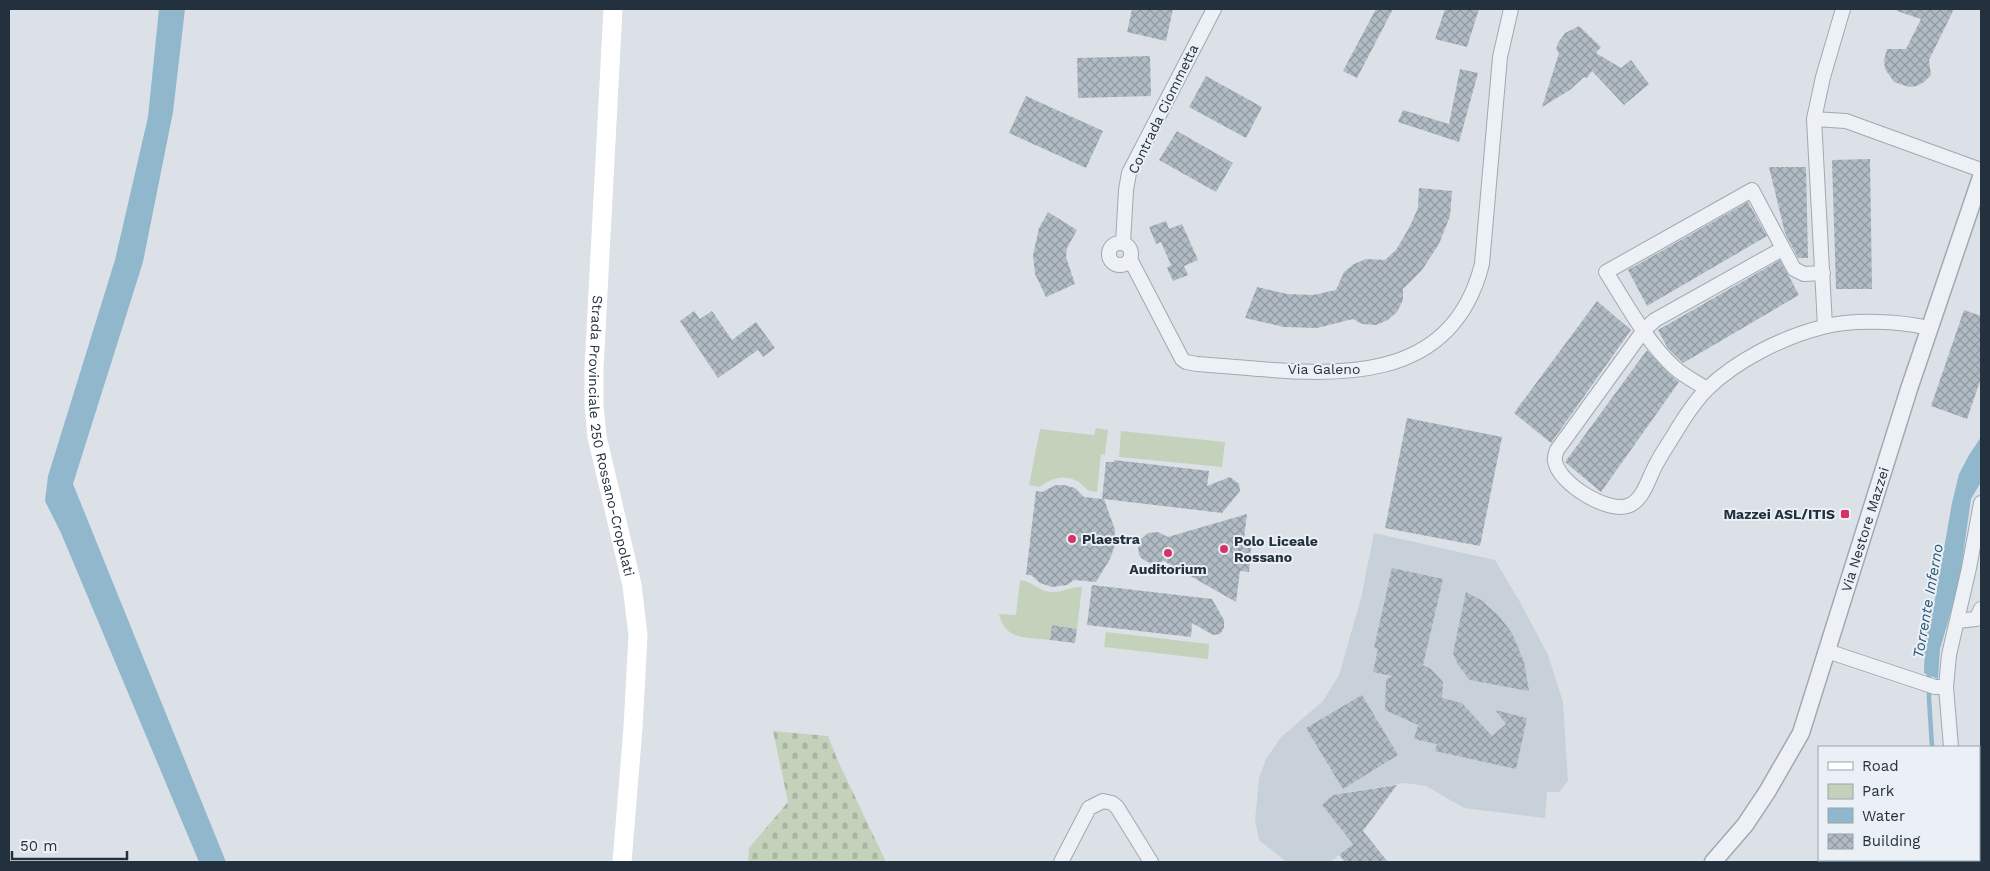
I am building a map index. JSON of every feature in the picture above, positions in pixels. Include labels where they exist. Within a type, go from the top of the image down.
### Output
[{"type":"main road","name":"Strada Provinciale 250 Rossano-Cropolati","points":[[613,9],[594,360],[594,405],[597,437],[603,466],[632,585],[638,635],[633,728],[622,862]]},
{"type":"street","name":"Contrada Ciommetta","points":[[1123,243],[1126,190],[1130,173],[1214,9]]},
{"type":"street","name":"Via Galeno","points":[[1130,259],[1182,359],[1186,362],[1296,370],[1357,371],[1384,366],[1421,351],[1442,335],[1458,316],[1478,279],[1482,264],[1500,57],[1510,9]]},
{"type":"street","points":[[1825,326],[1814,120],[1823,77],[1843,9]]},
{"type":"street","points":[[1814,120],[1846,121],[1981,170]]},
{"type":"street","name":"Via Nestore Mazzei","points":[[1713,862],[1746,825],[1768,792],[1801,733],[1929,328],[1981,178]]},
{"type":"street","points":[[1707,389],[1672,366],[1644,330],[1606,272],[1752,190],[1794,269],[1804,274],[1823,274]]},
{"type":"street","points":[[1123,243],[1129,248],[1130,259],[1121,265],[1114,263],[1110,258],[1109,251],[1113,245],[1123,243]]},
{"type":"street","points":[[1782,249],[1655,320],[1644,330],[1557,450],[1554,459],[1558,470],[1566,481],[1596,500],[1613,508],[1628,506],[1638,500],[1657,462],[1691,408],[1707,389],[1728,372],[1764,351],[1804,332],[1825,326],[1891,322],[1929,328]]},
{"type":"street","points":[[1951,746],[1941,687],[1957,621],[1981,503]]},
{"type":"street","points":[[1957,621],[1976,619],[1981,609]]},
{"type":"street","points":[[1827,651],[1941,687]]},
{"type":"street","points":[[1061,862],[1088,808],[1103,801],[1112,802],[1117,807],[1151,862]]},
{"type":"shaded area","points":[[1374,533],[1495,560],[1548,655],[1563,702],[1568,781],[1559,792],[1547,792],[1545,818],[1464,808],[1426,786],[1405,783],[1333,795],[1323,806],[1353,844],[1330,862],[1286,862],[1259,840],[1255,820],[1259,778],[1266,759],[1281,737],[1323,701],[1339,675],[1361,598]]},
{"type":"green space","points":[[1096,428],[1108,430],[1105,455],[1101,454],[1097,492],[1088,490],[1077,481],[1062,477],[1053,479],[1040,487],[1029,485],[1040,429],[1094,435]]},
{"type":"green space","points":[[1121,431],[1225,442],[1222,467],[1119,457]]},
{"type":"green space","points":[[1020,580],[1050,592],[1082,587],[1077,629],[1052,625],[1050,640],[1025,638],[1006,629],[999,614],[1016,615]]},
{"type":"green space","points":[[1106,632],[1209,644],[1208,659],[1104,647]]},
{"type":"green space","points":[[773,731],[828,736],[886,862],[748,862],[749,848],[788,802]]},
{"type":"water","points":[[159,9],[185,9],[173,112],[143,262],[73,484],[226,862],[199,862],[61,533],[45,501],[48,476],[115,260],[148,117]]},
{"type":"water","points":[[1981,437],[1981,482],[1971,499],[1959,584],[1940,649],[1938,679],[1924,673],[1925,641],[1933,610],[1959,474]]},
{"type":"building","points":[[1132,9],[1173,9],[1166,41],[1127,32]]},
{"type":"building","points":[[1376,9],[1393,9],[1357,78],[1343,71]]},
{"type":"building","points":[[1445,9],[1479,9],[1467,47],[1435,39]]},
{"type":"building","points":[[1897,9],[1954,9],[1929,60],[1931,75],[1917,86],[1909,87],[1894,82],[1885,69],[1884,60],[1887,49],[1906,49],[1921,19],[1897,11]]},
{"type":"building","points":[[1579,26],[1601,47],[1596,53],[1621,68],[1631,60],[1649,84],[1624,105],[1592,71],[1587,78],[1584,77],[1570,90],[1542,107],[1559,53],[1556,49],[1558,43],[1565,33]]},
{"type":"building","points":[[1150,56],[1151,96],[1078,98],[1077,58]]},
{"type":"building","points":[[1460,69],[1478,73],[1459,142],[1398,122],[1403,110],[1449,124]]},
{"type":"building","points":[[1206,76],[1262,107],[1246,138],[1189,107]]},
{"type":"building","points":[[1026,96],[1103,131],[1086,168],[1009,133]]},
{"type":"building","points":[[1177,131],[1233,163],[1216,192],[1159,160]]},
{"type":"building","points":[[1870,159],[1872,289],[1836,289],[1832,160]]},
{"type":"building","points":[[1769,167],[1806,167],[1808,258],[1798,258],[1785,233]]},
{"type":"building","points":[[1419,188],[1452,191],[1450,216],[1439,244],[1422,270],[1403,289],[1403,300],[1397,312],[1388,320],[1376,325],[1362,324],[1353,319],[1317,328],[1284,327],[1245,318],[1257,287],[1287,294],[1313,295],[1336,290],[1344,272],[1354,264],[1366,259],[1385,260],[1396,250],[1409,228],[1418,208]]},
{"type":"building","points":[[1748,202],[1767,236],[1647,306],[1628,270]]},
{"type":"building","points":[[1048,212],[1077,230],[1067,248],[1066,257],[1075,284],[1046,297],[1035,274],[1033,255],[1039,228]]},
{"type":"building","points":[[1166,221],[1169,229],[1182,224],[1198,260],[1184,266],[1188,275],[1173,281],[1167,268],[1171,265],[1161,242],[1156,244],[1149,227]]},
{"type":"building","points":[[1780,260],[1799,295],[1683,363],[1667,347],[1658,330]]},
{"type":"building","points":[[1597,301],[1631,330],[1551,443],[1514,413]]},
{"type":"building","points":[[1964,310],[1981,316],[1981,378],[1967,419],[1931,406]]},
{"type":"building","points":[[694,311],[700,319],[712,311],[732,340],[756,322],[775,348],[763,357],[758,350],[718,378],[680,321]]},
{"type":"building","points":[[1647,350],[1679,382],[1601,492],[1565,462]]},
{"type":"building","points":[[1407,418],[1502,437],[1480,546],[1385,528]]},
{"type":"building","points":[[1114,460],[1209,471],[1207,486],[1230,477],[1239,484],[1240,491],[1222,513],[1104,499],[1115,530],[1114,548],[1110,559],[1096,582],[1074,580],[1067,585],[1052,587],[1040,583],[1031,575],[1026,575],[1036,491],[1042,492],[1056,485],[1064,485],[1075,488],[1084,497],[1102,499],[1106,462],[1114,462]]},
{"type":"building","points":[[1247,514],[1243,547],[1251,548],[1249,572],[1240,571],[1236,602],[1164,561],[1152,564],[1142,559],[1139,555],[1138,545],[1140,540],[1148,533],[1158,532],[1168,537]]},
{"type":"building","points":[[1392,568],[1443,579],[1423,665],[1431,669],[1443,682],[1442,698],[1462,703],[1492,736],[1506,724],[1495,710],[1527,718],[1516,769],[1435,751],[1437,744],[1414,739],[1418,725],[1385,710],[1386,680],[1392,676],[1373,672],[1378,649],[1374,648]]},
{"type":"building","points":[[1092,585],[1212,599],[1224,620],[1224,628],[1220,634],[1213,635],[1192,623],[1191,637],[1087,625]]},
{"type":"building","points":[[1466,592],[1481,600],[1498,615],[1512,633],[1524,662],[1529,691],[1470,680],[1458,665],[1453,653]]},
{"type":"building","points":[[1052,625],[1077,629],[1075,643],[1050,640]]},
{"type":"building","points":[[1362,695],[1398,755],[1343,789],[1306,728]]},
{"type":"building","points":[[1397,785],[1363,831],[1388,862],[1345,862],[1339,855],[1353,844],[1322,805],[1333,795]]},
{"type":"waterway","name":"Torrente Inferno","points":[[1929,671],[1932,746]]},
{"type":"place","name":"Mazzei ASL/ITIS","points":[[1845,514]]},
{"type":"place","name":"Plaestra","points":[[1072,539]]},
{"type":"place","name":"Polo Liceale Rossano","points":[[1224,549]]},
{"type":"place","name":"Auditorium","points":[[1168,553]]}]
